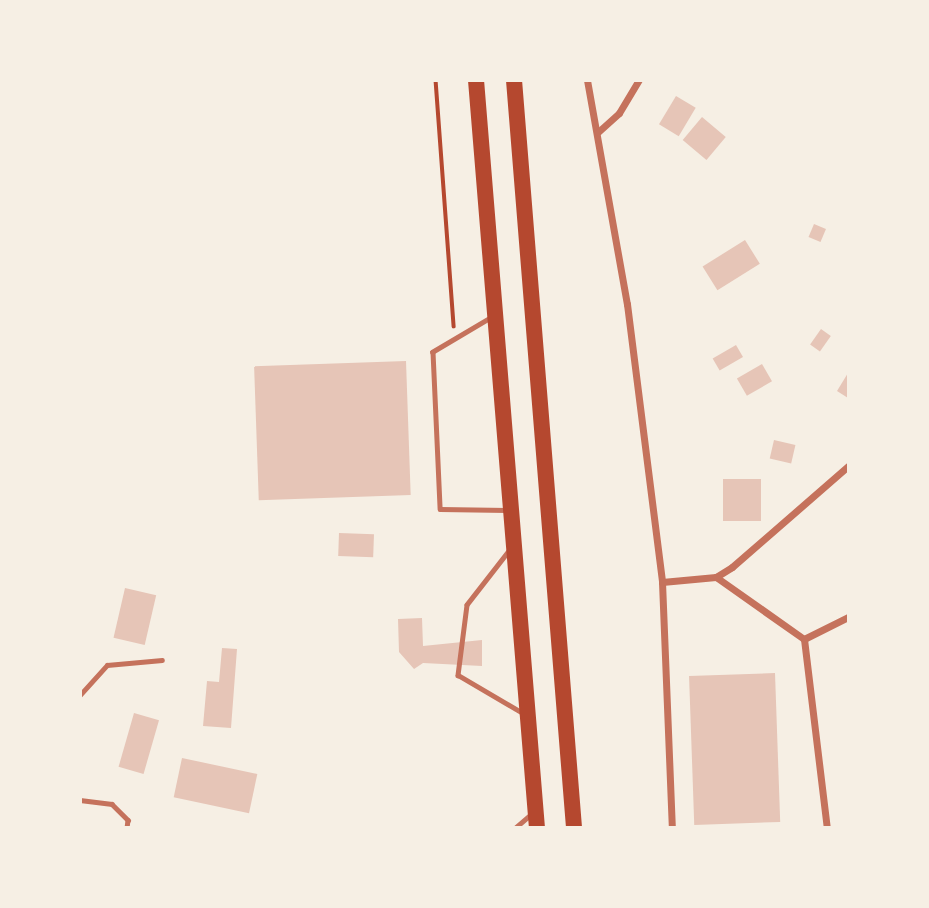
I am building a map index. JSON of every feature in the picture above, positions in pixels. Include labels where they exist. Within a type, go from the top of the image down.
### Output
[{"type":"highway","points":[[476,80],[537,828]]},
{"type":"highway","points":[[514,80],[574,828]]},
{"type":"street","points":[[587,80],[627,304],[662,582],[672,828]]},
{"type":"street","points":[[598,132],[619,113],[639,80]]},
{"type":"street","points":[[662,582],[716,576],[849,466]]},
{"type":"street","points":[[716,576],[804,639],[827,828]]},
{"type":"street","points":[[804,639],[849,617]]},
{"type":"lane","points":[[496,315],[433,352],[440,509],[512,510]]},
{"type":"lane","points":[[514,545],[467,605],[458,676],[527,716]]},
{"type":"lane","points":[[80,695],[107,665],[162,660]]},
{"type":"lane","points":[[80,800],[111,804],[128,820],[127,828]]},
{"type":"lane","points":[[515,828],[536,811]]},
{"type":"path","points":[[436,80],[454,339]]},
{"type":"building","points":[[676,96],[696,108],[679,136],[659,124]]},
{"type":"building","points":[[702,117],[726,137],[706,160],[683,140]]},
{"type":"building","points":[[814,224],[826,229],[820,242],[809,237]]},
{"type":"building","points":[[745,240],[760,264],[717,290],[703,266]]},
{"type":"building","points":[[821,329],[831,336],[820,351],[810,345]]},
{"type":"building","points":[[736,345],[743,357],[720,371],[713,358]]},
{"type":"building","points":[[406,361],[411,495],[259,500],[254,366]]},
{"type":"building","points":[[762,364],[772,381],[747,396],[737,379]]},
{"type":"building","points":[[848,373],[848,398],[837,391]]},
{"type":"building","points":[[774,440],[795,445],[791,463],[770,459]]},
{"type":"building","points":[[723,479],[761,479],[761,521],[723,521]]},
{"type":"building","points":[[339,533],[374,534],[373,557],[338,556]]},
{"type":"building","points":[[125,588],[156,595],[145,645],[114,638]]},
{"type":"building","points":[[422,618],[423,646],[482,640],[482,666],[423,663],[414,669],[399,652],[398,619]]},
{"type":"building","points":[[222,648],[237,649],[231,728],[203,726],[207,681],[219,682]]},
{"type":"building","points":[[775,673],[780,822],[694,825],[689,676]]},
{"type":"building","points":[[134,713],[159,720],[144,774],[119,767]]},
{"type":"building","points":[[182,758],[257,774],[249,813],[174,797]]}]
